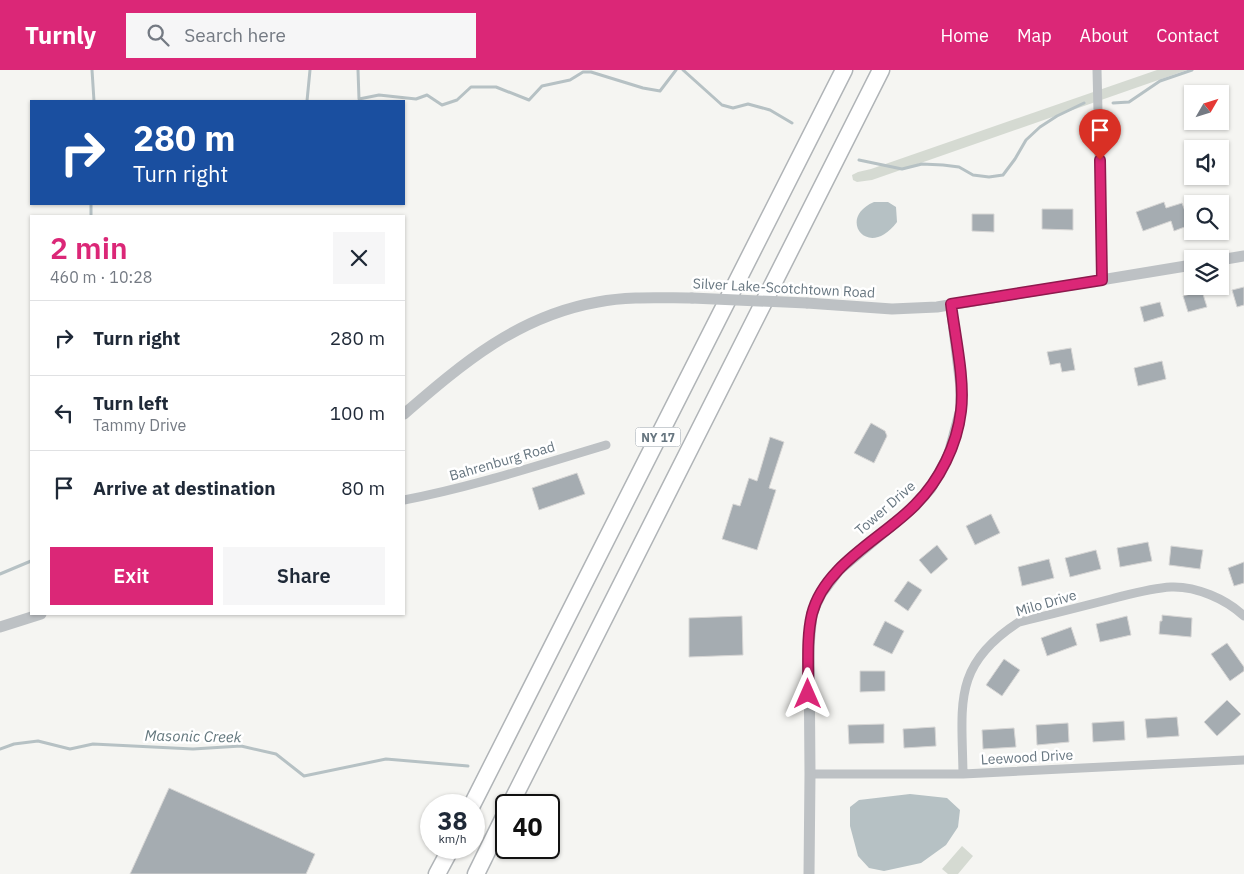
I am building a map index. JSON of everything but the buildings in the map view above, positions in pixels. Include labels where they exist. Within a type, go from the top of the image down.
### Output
[{"type":"highway","name":"NY 17","points":[[478,794],[844,70]]},
{"type":"highway","name":"NY 17","points":[[516,794],[881,70]]},
{"type":"highway","points":[[476,874],[495,835]]},
{"type":"highway","points":[[437,874],[445,859]]},
{"type":"street","points":[[1097,70],[1102,280]]},
{"type":"street","points":[[1229,258],[1244,256]]},
{"type":"street","name":"Silver Lake-Scotchtown Road","points":[[405,413],[479,353],[534,320],[576,306],[625,299],[692,298],[892,309],[951,304],[1184,266]]},
{"type":"street","name":"Tower Drive","points":[[809,874],[809,655],[812,614],[821,594],[839,570],[915,506],[931,488],[949,454],[961,409],[961,387],[951,304]]},
{"type":"street","name":"Bahrenburg Road","points":[[405,500],[491,478],[606,445]]},
{"type":"street","name":"Milo Drive","points":[[963,774],[962,698],[971,669],[985,648],[1000,634],[1019,622],[1148,590],[1172,587],[1194,590],[1209,595],[1238,610],[1244,616]]},
{"type":"street","points":[[0,627],[38,615]]},
{"type":"street","name":"Leewood Drive","points":[[810,774],[963,774],[1244,760]]},
{"type":"shaded area","points":[[1157,70],[1187,70],[872,180],[857,182],[853,180],[852,175],[858,172]]},
{"type":"shaded area","points":[[874,202],[888,202],[896,207],[897,222],[886,233],[876,238],[867,237],[860,233],[857,226],[857,217],[863,209]]},
{"type":"shaded area","points":[[910,794],[947,798],[960,810],[958,827],[946,845],[921,863],[884,871],[869,868],[858,856],[850,826],[850,807],[859,800]]},
{"type":"shaded area","points":[[962,846],[973,856],[958,874],[948,874],[942,869]]},
{"type":"waterway","name":"Masonic Creek","points":[[92,70],[94,100]]},
{"type":"waterway","points":[[307,100],[310,70]]},
{"type":"waterway","points":[[358,70],[359,99],[379,95],[416,99],[427,95],[442,105],[457,100],[471,87],[496,87],[529,100],[542,86],[570,80],[583,72],[591,72],[643,88],[660,91],[676,70]]},
{"type":"waterway","points":[[683,70],[722,105],[733,108],[748,104],[770,110],[792,123]]},
{"type":"waterway","points":[[1113,103],[1129,102],[1160,81],[1192,70]]},
{"type":"waterway","points":[[859,160],[902,169],[922,164],[943,165],[959,167],[973,175],[989,177],[1003,175],[1026,140],[1040,127],[1057,116],[1084,103]]},
{"type":"waterway","name":"Masonic Creek","points":[[91,205],[91,215]]},
{"type":"waterway","name":"Masonic Creek","points":[[0,574],[30,561]]},
{"type":"waterway","name":"Masonic Creek","points":[[0,749],[14,744],[38,741],[70,749],[93,744],[193,749],[241,746],[276,754],[304,776],[386,759],[468,766]]},
{"type":"route","points":[[808,694],[812,614],[821,594],[839,570],[915,506],[931,488],[949,454],[961,409],[961,387],[951,304],[1102,280],[1100,160]]}]
